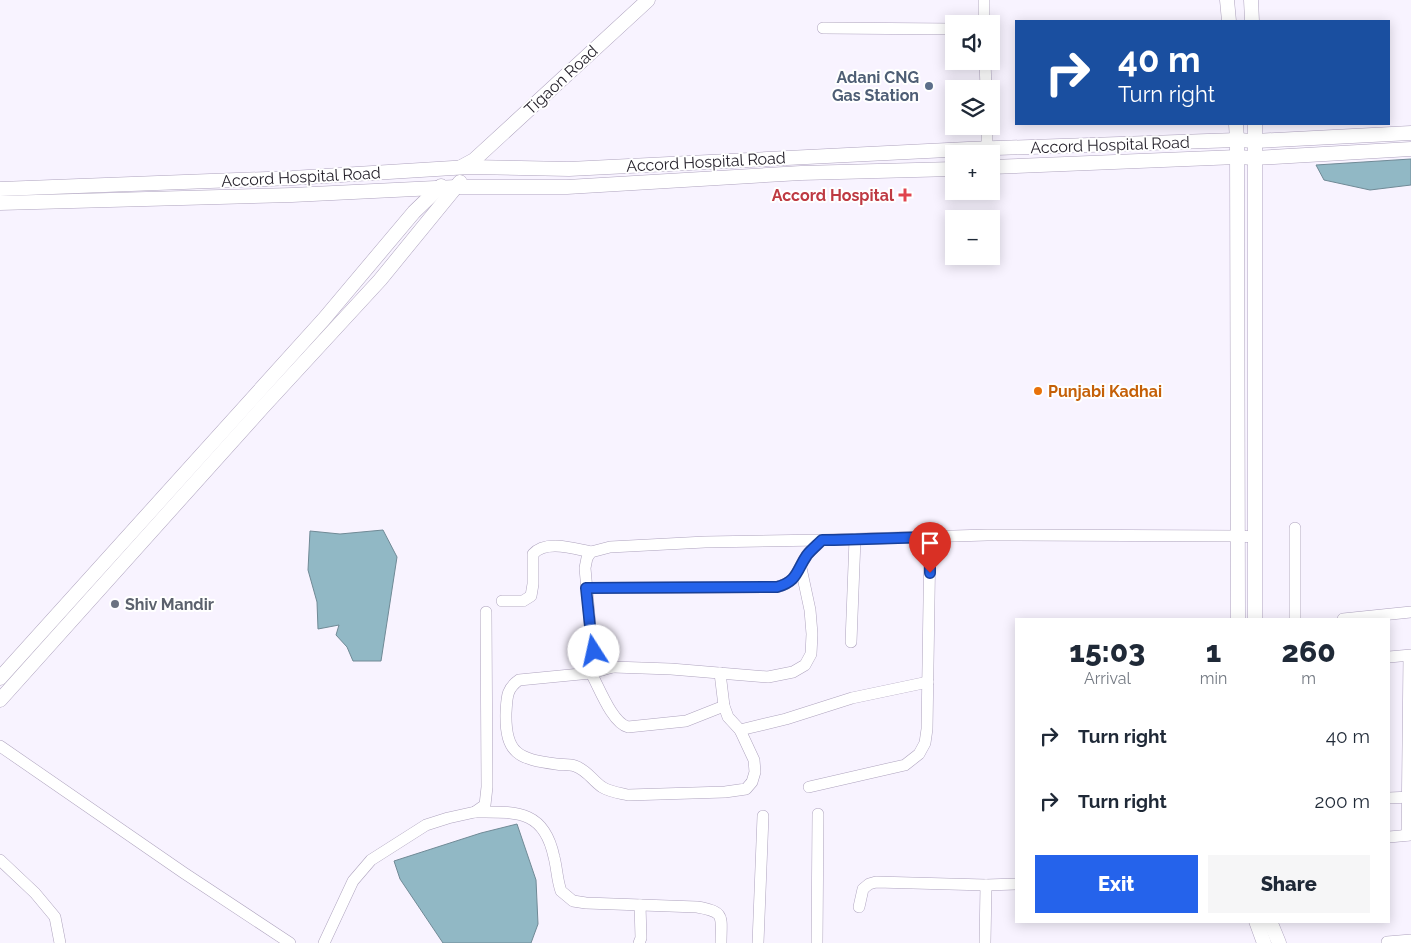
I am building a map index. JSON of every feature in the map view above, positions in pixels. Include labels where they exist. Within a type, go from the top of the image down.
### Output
[{"type":"street","name":"Tigaon Road","points":[[468,165],[648,0]]},
{"type":"street","points":[[984,0],[984,15]]},
{"type":"street","points":[[1227,0],[1228,20]]},
{"type":"street","points":[[1251,0],[1252,20]]},
{"type":"street","points":[[823,28],[945,29]]},
{"type":"street","points":[[1236,125],[1238,618]]},
{"type":"street","points":[[1255,125],[1255,618]]},
{"type":"street","name":"Accord Hospital Road","points":[[1000,149],[1237,140],[1255,141],[1411,133]]},
{"type":"street","points":[[1000,167],[1237,157],[1255,158],[1411,149]]},
{"type":"street","name":"Accord Hospital Road","points":[[0,189],[292,178],[468,165],[569,169],[945,151]]},
{"type":"street","points":[[0,700],[262,408],[380,280],[456,187],[468,165]]},
{"type":"street","points":[[0,678],[324,319],[414,212],[439,188],[468,165]]},
{"type":"street","points":[[0,203],[292,195],[456,187],[568,187],[802,173],[945,169]]},
{"type":"street","points":[[1295,528],[1296,618]]},
{"type":"street","points":[[502,601],[524,601],[531,596],[533,554],[538,549],[544,547],[591,552],[610,547],[705,542],[987,535],[1237,536],[1256,538]]},
{"type":"street","points":[[809,787],[904,765],[919,754],[925,743],[927,729],[930,537]]},
{"type":"street","points":[[851,642],[855,539]]},
{"type":"street","points":[[586,588],[777,587],[787,584],[795,577],[808,553],[822,540]]},
{"type":"street","points":[[591,552],[587,558],[585,568],[591,636],[594,651],[602,661],[613,667]]},
{"type":"street","points":[[720,673],[724,706],[728,717],[740,730],[754,760],[755,772],[752,782],[746,788],[725,792],[628,795],[612,792],[601,786],[588,772],[574,766],[538,762],[519,756],[512,748],[506,729],[507,700],[510,686],[519,680],[591,673],[613,667],[720,673],[768,677],[787,673],[805,665],[811,654],[812,634],[810,610],[801,568]]},
{"type":"street","points":[[475,812],[486,805],[487,800],[486,612]]},
{"type":"street","points":[[1353,618],[1411,612]]},
{"type":"street","points":[[1390,657],[1410,655],[1409,835],[1390,837]]},
{"type":"street","points":[[591,673],[613,715],[622,726],[686,721],[724,706]]},
{"type":"street","points":[[740,730],[852,698],[928,682]]},
{"type":"street","points":[[0,746],[184,873],[290,943]]},
{"type":"street","points":[[1390,798],[1409,797]]},
{"type":"street","points":[[324,943],[353,881],[371,860],[426,825],[475,812],[502,812],[529,817],[537,822],[554,854],[561,892],[573,901],[697,907],[713,910],[718,912],[720,917],[721,943]]},
{"type":"street","points":[[817,943],[818,814]]},
{"type":"street","points":[[758,943],[763,816]]},
{"type":"street","points":[[0,860],[52,912],[57,924],[60,943]]},
{"type":"street","points":[[859,907],[863,888],[876,882],[1015,884]]},
{"type":"street","points":[[985,943],[986,885]]},
{"type":"street","points":[[639,943],[641,938],[640,904]]},
{"type":"street","points":[[1257,923],[1264,943]]},
{"type":"street","points":[[1271,923],[1278,943]]},
{"type":"street","points":[[1387,942],[1411,940]]},
{"type":"water","points":[[1411,159],[1411,185],[1370,190],[1324,180],[1316,165]]},
{"type":"water","points":[[383,530],[397,557],[381,661],[353,661],[347,647],[336,635],[339,625],[318,629],[317,602],[308,570],[310,531],[340,534]]},
{"type":"water","points":[[517,824],[536,880],[538,924],[531,943],[443,943],[400,879],[394,861],[481,833]]},
{"type":"place","name":"Adani CNG Gas Station","points":[[929,86]]},
{"type":"place","name":"Accord Hospital","points":[[905,195]]},
{"type":"place","name":"Punjabi Kadhai","points":[[1038,391]]},
{"type":"place","name":"Shiv Mandir","points":[[115,604]]},
{"type":"route","points":[[594,651],[586,588],[777,587],[787,584],[795,577],[808,553],[822,540],[930,537],[930,573]]}]
